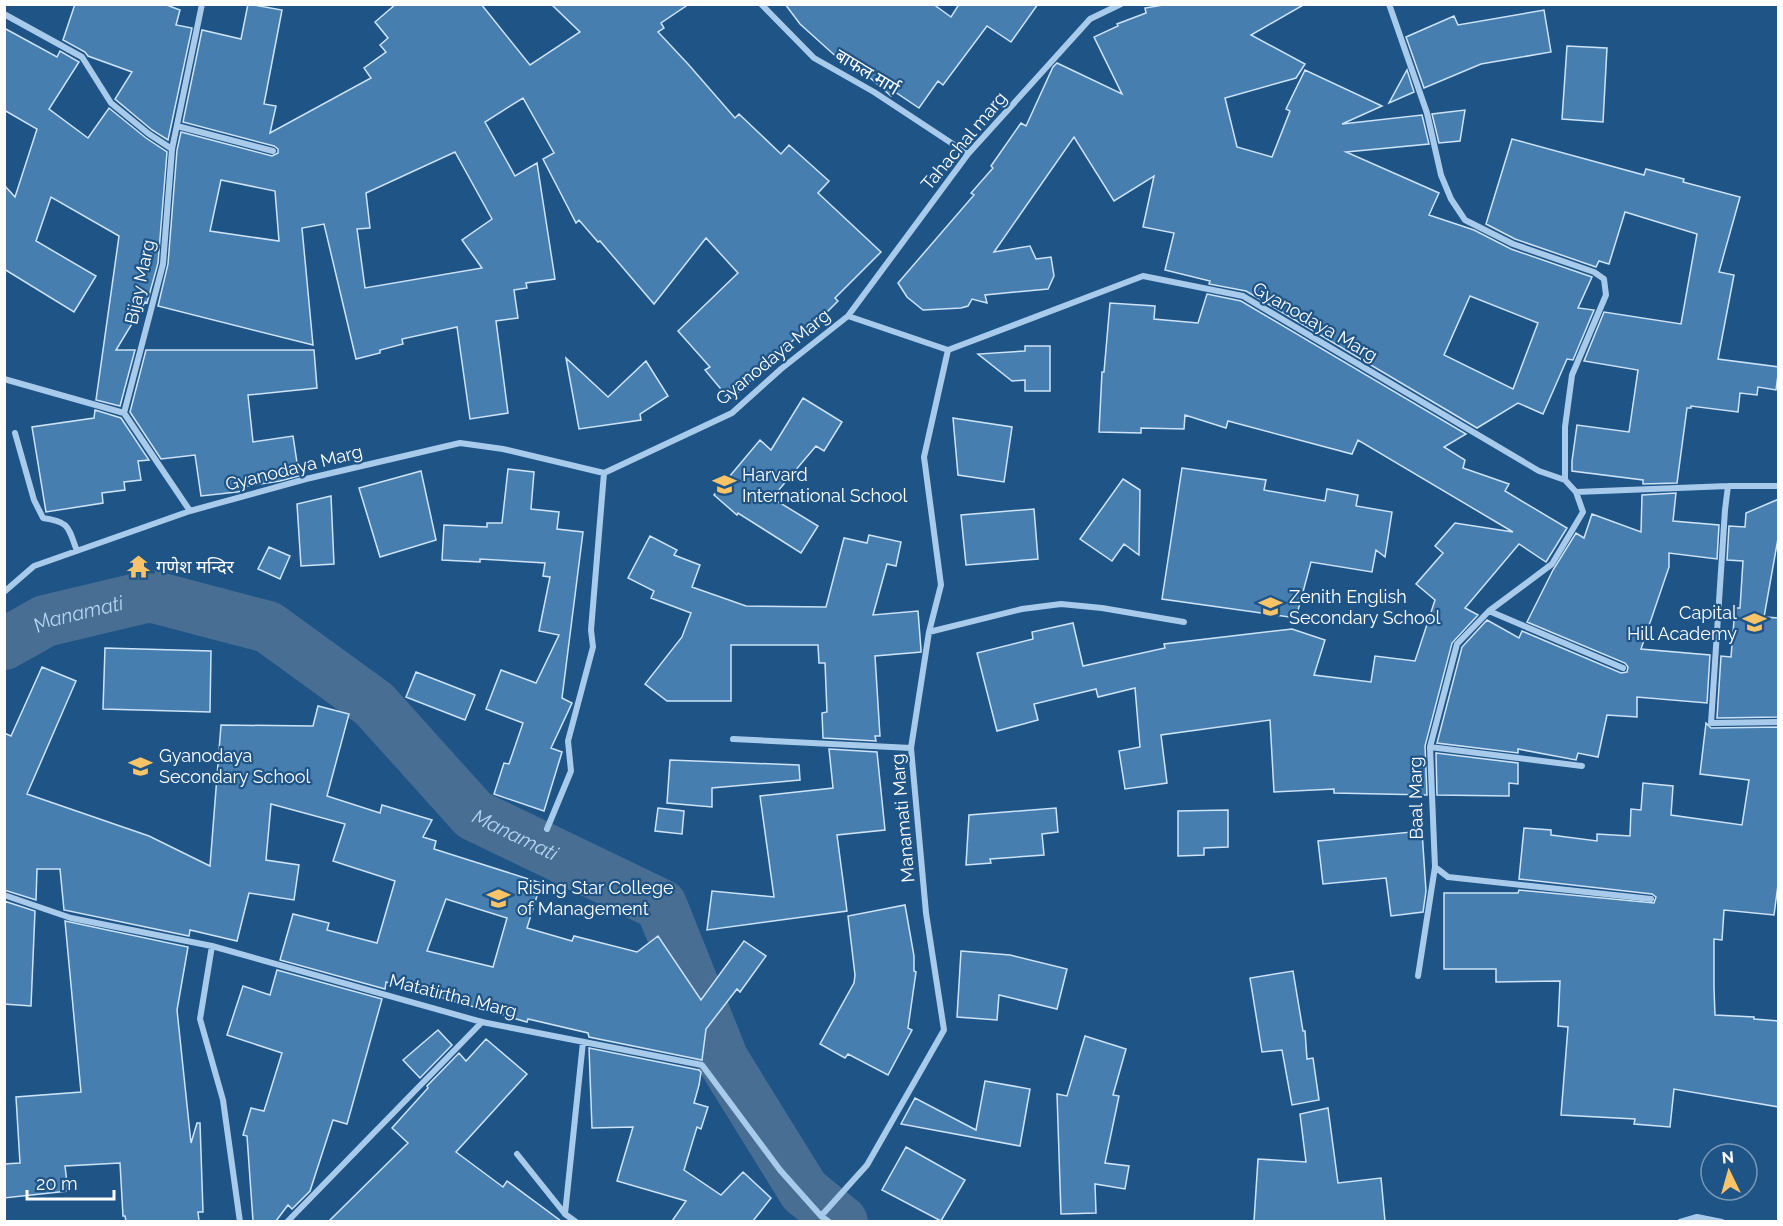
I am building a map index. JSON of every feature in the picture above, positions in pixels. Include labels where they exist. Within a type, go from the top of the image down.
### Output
[{"type":"street","name":"Bijay Marg","points":[[124,412],[163,264],[172,149],[202,4]]},
{"type":"street","name":"बाफल मार्ग","points":[[761,4],[814,58],[874,92],[968,154]]},
{"type":"street","name":"Tahachal marg","points":[[848,316],[968,154],[1090,19],[1121,4]]},
{"type":"street","points":[[1389,4],[1427,113],[1441,175],[1451,199],[1465,220],[1513,244],[1594,272],[1604,279],[1606,294],[1572,375],[1565,427],[1565,480]]},
{"type":"street","points":[[4,15],[82,57],[111,103],[149,134],[172,149]]},
{"type":"street","points":[[177,126],[273,151]]},
{"type":"street","name":"Gyanodaya Marg","points":[[4,592],[34,566],[190,511],[306,479],[460,443],[502,449],[604,472],[732,413],[781,369],[848,316],[948,350],[1143,276],[1243,296],[1539,471],[1565,480],[1576,492]]},
{"type":"street","name":"Manamati Marg","points":[[821,1216],[867,1165],[944,1030],[926,913],[911,748],[929,632],[941,585],[924,457],[948,350]]},
{"type":"street","points":[[4,379],[124,412],[190,511]]},
{"type":"street","points":[[15,433],[34,500],[43,518],[58,520],[67,525],[77,551]]},
{"type":"street","points":[[548,829],[571,771],[568,741],[592,647],[591,630],[604,472]]},
{"type":"street","points":[[1728,486],[1711,723],[1779,722]]},
{"type":"street","points":[[1576,492],[1779,486]]},
{"type":"street","name":"Baal Marg","points":[[1418,975],[1435,867],[1430,747],[1457,644],[1489,611],[1552,564],[1583,512],[1576,492]]},
{"type":"street","points":[[929,632],[1022,609],[1061,604],[1102,608],[1184,622]]},
{"type":"street","points":[[1489,611],[1623,668]]},
{"type":"street","points":[[733,739],[911,748]]},
{"type":"street","points":[[1430,747],[1582,766]]},
{"type":"street","points":[[1435,867],[1448,877],[1651,899]]},
{"type":"street","name":"Matatirtha Marg","points":[[4,895],[71,918],[212,946],[482,1022],[702,1065],[780,1170],[821,1216],[829,1221]]},
{"type":"street","points":[[212,946],[200,1019],[223,1100],[240,1221]]},
{"type":"street","points":[[287,1221],[482,1022]]},
{"type":"street","points":[[565,1214],[583,1042]]},
{"type":"street","points":[[517,1154],[565,1214],[576,1221]]},
{"type":"street","points":[[1680,1221],[1697,1217],[1722,1221]]},
{"type":"building","points":[[75,4],[164,4],[180,10],[176,25],[192,28],[168,140],[152,130],[115,99],[132,72],[88,56],[63,40]]},
{"type":"building","points":[[248,4],[282,10],[264,104],[276,106],[270,133],[371,78],[364,68],[386,52],[380,45],[388,38],[375,22],[396,4],[481,4],[530,65],[580,32],[551,4],[689,4],[661,23],[664,28],[658,32],[735,118],[739,114],[781,154],[789,145],[829,181],[818,193],[881,252],[835,298],[838,301],[805,334],[803,331],[730,400],[705,370],[710,367],[678,331],[738,273],[706,238],[654,304],[600,241],[598,242],[579,220],[576,223],[543,159],[554,153],[523,98],[485,122],[515,176],[537,163],[555,279],[526,283],[527,288],[514,290],[518,318],[496,321],[508,413],[470,419],[457,327],[402,339],[403,344],[356,359],[324,224],[302,228],[313,345],[158,306],[168,264],[177,150],[181,132],[272,156],[278,153],[278,149],[274,146],[183,122],[202,30],[241,39]],"holes":[[[455,152],[492,219],[462,240],[482,268],[365,288],[357,229],[370,228],[366,193]],[[221,180],[275,191],[279,241],[210,231]]]},
{"type":"building","points":[[785,4],[933,4],[951,17],[957,4],[1038,4],[1011,42],[987,26],[943,85],[938,81],[919,108],[895,92],[891,96],[845,56],[841,61],[800,24]]},
{"type":"building","points":[[1169,4],[1305,4],[1251,35],[1305,64],[1296,78],[1225,98],[1237,147],[1272,157],[1290,111],[1286,109],[1305,70],[1382,106],[1342,124],[1422,115],[1429,144],[1346,152],[1439,193],[1429,215],[1474,230],[1511,249],[1592,277],[1578,308],[1594,310],[1573,360],[1567,359],[1543,414],[1518,403],[1477,428],[1246,291],[1209,284],[1210,281],[1165,270],[1174,233],[1143,227],[1154,176],[1114,201],[1074,137],[994,252],[1030,246],[1036,259],[1051,257],[1054,276],[1048,289],[985,295],[987,303],[972,299],[968,306],[961,308],[923,310],[907,297],[898,283],[974,195],[971,193],[993,168],[991,166],[1021,123],[1026,126],[1053,67],[1057,63],[1122,94],[1094,37],[1118,26],[1117,24],[1146,13],[1145,8]],"holes":[[[1470,296],[1538,323],[1513,389],[1444,355]]]},
{"type":"building","points":[[1544,10],[1551,52],[1481,64],[1424,88],[1406,37],[1454,16],[1458,25]]},
{"type":"building","points":[[4,28],[57,57],[60,51],[79,62],[49,109],[88,138],[109,108],[167,152],[158,263],[147,303],[145,302],[116,350],[135,350],[120,406],[96,400],[119,236],[51,197],[36,241],[96,276],[74,312],[4,269],[4,185],[15,197],[37,129],[4,110]]},
{"type":"building","points":[[1567,46],[1607,48],[1603,122],[1562,119]]},
{"type":"building","points":[[1407,70],[1414,92],[1389,103]]},
{"type":"building","points":[[1465,110],[1460,141],[1439,143],[1432,114]]},
{"type":"building","points":[[1512,139],[1644,175],[1646,169],[1684,179],[1683,182],[1740,197],[1719,272],[1734,275],[1718,359],[1779,367],[1776,390],[1758,387],[1757,395],[1740,393],[1738,412],[1691,406],[1687,408],[1677,483],[1643,484],[1643,480],[1572,471],[1572,461],[1577,425],[1629,432],[1638,370],[1584,361],[1604,312],[1681,324],[1697,234],[1625,212],[1609,264],[1599,261],[1596,267],[1515,239],[1486,224]]},
{"type":"building","points":[[1207,294],[1241,301],[1466,434],[1444,447],[1465,460],[1463,468],[1509,484],[1505,491],[1567,528],[1546,562],[1519,544],[1465,608],[1478,615],[1452,643],[1425,746],[1427,795],[1334,793],[1334,789],[1274,792],[1270,720],[1161,735],[1167,783],[1125,789],[1119,751],[1140,747],[1135,688],[1098,697],[1096,689],[1034,704],[1038,720],[997,731],[977,653],[1033,639],[1032,632],[1073,623],[1083,666],[1165,648],[1164,644],[1292,629],[1325,640],[1314,675],[1371,682],[1375,656],[1415,661],[1435,600],[1416,584],[1443,553],[1435,546],[1455,523],[1513,532],[1358,440],[1352,454],[1228,421],[1226,428],[1185,415],[1184,429],[1141,428],[1141,433],[1099,432],[1102,372],[1104,372],[1110,303],[1155,306],[1154,319],[1198,323]]},
{"type":"building","points":[[1025,346],[1050,346],[1050,391],[1025,391],[1025,380],[1012,381],[978,354],[1025,351]]},
{"type":"building","points":[[146,350],[314,350],[317,388],[248,395],[253,442],[293,436],[299,476],[241,487],[242,491],[201,496],[195,455],[161,459],[130,412]]},
{"type":"building","points":[[566,358],[608,397],[646,361],[668,396],[640,414],[641,420],[579,429]]},
{"type":"building","points":[[803,398],[842,422],[824,451],[816,446],[772,498],[818,526],[801,553],[738,513],[737,515],[714,495],[760,440],[771,450]]},
{"type":"building","points":[[95,410],[121,418],[149,460],[138,461],[141,480],[124,482],[125,490],[102,493],[103,503],[46,512],[32,427],[94,418]]},
{"type":"building","points":[[953,418],[1012,427],[1004,482],[958,475]]},
{"type":"building","points":[[1182,468],[1266,480],[1264,490],[1325,501],[1327,489],[1358,495],[1356,506],[1392,512],[1385,557],[1376,550],[1372,572],[1311,562],[1296,618],[1162,599]]},
{"type":"building","points":[[508,469],[534,472],[531,509],[559,512],[557,529],[583,532],[562,698],[572,703],[551,748],[562,752],[544,811],[494,794],[504,763],[509,764],[523,723],[486,709],[501,670],[536,683],[559,635],[539,631],[550,577],[543,576],[545,563],[480,559],[480,562],[442,560],[444,525],[487,527],[487,523],[502,523]]},
{"type":"building","points":[[421,471],[436,540],[380,557],[359,488]]},
{"type":"building","points":[[1123,479],[1140,490],[1139,555],[1124,544],[1112,561],[1080,539]]},
{"type":"building","points":[[1676,493],[1673,521],[1719,525],[1717,559],[1669,553],[1669,567],[1641,649],[1710,655],[1707,703],[1637,697],[1637,717],[1607,715],[1598,757],[1578,753],[1576,760],[1518,749],[1518,753],[1437,743],[1462,647],[1487,620],[1519,638],[1522,631],[1621,673],[1627,672],[1628,667],[1625,663],[1527,622],[1553,570],[1576,533],[1584,538],[1592,514],[1641,532],[1642,495]]},
{"type":"building","points":[[331,496],[334,564],[301,566],[297,504]]},
{"type":"building","points":[[1779,499],[1779,533],[1764,617],[1779,618],[1779,717],[1717,718],[1721,656],[1731,657],[1735,608],[1740,608],[1743,561],[1727,560],[1729,526],[1745,527],[1746,513]]},
{"type":"building","points":[[1034,509],[1038,559],[966,565],[961,515]]},
{"type":"building","points":[[869,535],[901,542],[896,566],[887,564],[873,615],[918,611],[921,650],[921,652],[875,656],[880,736],[875,736],[876,741],[823,738],[822,713],[827,712],[825,663],[819,663],[818,645],[731,645],[731,701],[667,701],[645,684],[682,637],[691,613],[651,598],[654,591],[628,578],[650,536],[677,550],[674,555],[700,565],[692,587],[746,606],[826,607],[844,538],[867,543]]},
{"type":"building","points":[[269,547],[290,556],[280,579],[258,569]]},
{"type":"building","points":[[105,648],[211,651],[210,712],[103,709]]},
{"type":"building","points":[[42,667],[76,681],[27,794],[149,836],[210,866],[221,725],[313,726],[318,706],[349,714],[327,796],[380,813],[382,805],[432,820],[423,837],[436,841],[434,849],[541,883],[527,928],[572,941],[574,936],[637,952],[658,936],[701,1000],[744,941],[766,956],[740,992],[737,989],[706,1029],[702,1060],[589,1037],[588,1033],[528,1019],[527,1022],[386,982],[385,989],[280,960],[293,914],[329,923],[327,930],[377,943],[395,881],[333,861],[345,824],[271,804],[266,860],[299,865],[294,900],[249,893],[237,941],[190,930],[189,936],[64,910],[60,869],[37,869],[36,900],[4,890],[4,733],[11,736]],"holes":[[[446,899],[507,918],[493,967],[427,951]]]},
{"type":"building","points":[[416,672],[475,695],[465,720],[406,697]]},
{"type":"building","points":[[1706,723],[1711,728],[1779,727],[1779,877],[1774,915],[1724,910],[1722,940],[1714,939],[1714,988],[1715,1015],[1779,1021],[1779,1107],[1674,1089],[1670,1127],[1634,1124],[1635,1119],[1561,1115],[1568,1027],[1558,1026],[1560,981],[1496,982],[1496,969],[1444,969],[1444,893],[1518,893],[1519,890],[1654,903],[1656,897],[1652,894],[1519,879],[1524,828],[1551,830],[1551,835],[1597,841],[1597,834],[1630,836],[1631,809],[1641,810],[1643,783],[1673,786],[1671,815],[1742,825],[1749,780],[1700,774]]},
{"type":"building","points":[[829,749],[877,752],[885,830],[837,835],[847,911],[707,930],[712,891],[774,897],[760,796],[833,788]]},
{"type":"building","points":[[1436,753],[1518,763],[1518,784],[1509,783],[1509,796],[1437,795]]},
{"type":"building","points":[[670,760],[799,765],[800,780],[712,788],[712,807],[667,803]]},
{"type":"building","points":[[658,808],[684,811],[682,834],[655,831]]},
{"type":"building","points":[[1056,808],[1058,832],[1042,834],[1044,855],[990,859],[991,863],[966,865],[969,815]]},
{"type":"building","points":[[1228,810],[1228,847],[1204,848],[1204,855],[1178,856],[1178,811]]},
{"type":"building","points":[[1422,831],[1426,891],[1423,912],[1391,916],[1386,878],[1323,884],[1318,841]]},
{"type":"building","points":[[4,901],[35,911],[31,1006],[4,1004]]},
{"type":"building","points":[[905,905],[914,956],[914,971],[916,972],[908,1028],[912,1030],[888,1075],[848,1054],[845,1058],[820,1044],[854,983],[848,916]]},
{"type":"building","points":[[65,921],[188,947],[177,1010],[191,1143],[197,1123],[200,1123],[203,1212],[198,1212],[199,1221],[126,1221],[123,1216],[120,1163],[65,1166],[68,1191],[4,1198],[4,1164],[20,1163],[16,1097],[81,1092]]},
{"type":"building","points":[[961,951],[1010,955],[1067,969],[1057,1009],[999,995],[997,1020],[957,1017]]},
{"type":"building","points":[[277,970],[382,999],[347,1124],[333,1120],[310,1191],[292,1209],[288,1205],[276,1221],[253,1221],[247,1136],[243,1135],[251,1108],[264,1111],[282,1053],[227,1035],[243,986],[270,995]]},
{"type":"building","points":[[1293,971],[1303,1031],[1305,1031],[1307,1059],[1313,1058],[1319,1100],[1292,1105],[1282,1050],[1262,1052],[1250,978]]},
{"type":"building","points":[[438,1030],[452,1045],[420,1078],[403,1060]]},
{"type":"building","points":[[1085,1036],[1126,1049],[1113,1095],[1119,1096],[1105,1163],[1129,1166],[1125,1189],[1095,1184],[1096,1213],[1061,1214],[1057,1094],[1067,1096]]},
{"type":"building","points":[[486,1039],[527,1074],[456,1152],[503,1187],[507,1181],[561,1221],[329,1221],[408,1143],[392,1128],[428,1088],[427,1086],[459,1053],[466,1061]]},
{"type":"building","points":[[589,1048],[701,1072],[694,1103],[708,1107],[701,1129],[697,1127],[684,1170],[721,1195],[743,1172],[771,1198],[753,1221],[672,1221],[686,1201],[617,1181],[633,1127],[592,1128]]},
{"type":"building","points":[[985,1081],[1030,1089],[1020,1146],[901,1124],[915,1098],[976,1130]]},
{"type":"building","points":[[1328,1108],[1338,1183],[1381,1178],[1385,1221],[1254,1221],[1258,1159],[1306,1162],[1300,1114]]},
{"type":"building","points":[[906,1147],[965,1180],[941,1221],[882,1190]]},
{"type":"waterway","name":"Manamati","points":[[4,644],[45,621],[150,596],[268,627],[374,704],[474,815],[661,905],[723,1060],[804,1191],[842,1222]]},
{"type":"place","name":"Harvard International School","points":[[724,485]]},
{"type":"place","name":"गणेश मन्दिर","points":[[138,567]]},
{"type":"place","name":"Zenith English Secondary School","points":[[1271,607]]},
{"type":"place","name":"Capital Hill Academy","points":[[1755,623]]},
{"type":"place","name":"Gyanodaya Secondary School","points":[[141,766]]},
{"type":"place","name":"Rising Star College of Management","points":[[499,898]]}]
